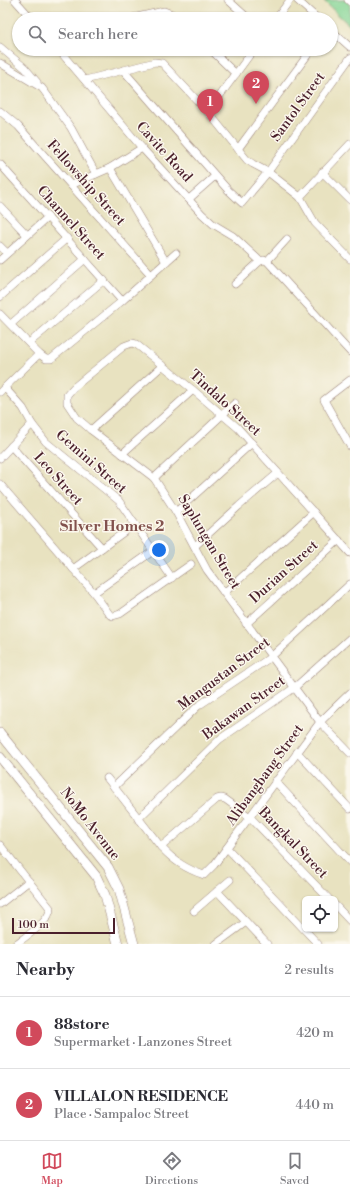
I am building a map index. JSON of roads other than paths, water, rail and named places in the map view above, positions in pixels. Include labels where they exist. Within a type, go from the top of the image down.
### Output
[{"type":"main road","name":"NoMo Avenue","points":[[0,733],[108,867],[118,888],[134,944]]},
{"type":"main road","name":"NoMo Avenue","points":[[0,757],[96,876],[105,895],[118,944]]},
{"type":"street","points":[[228,0],[241,12]]},
{"type":"street","points":[[281,12],[290,0]]},
{"type":"street","points":[[297,0],[310,12]]},
{"type":"street","points":[[18,1],[27,12]]},
{"type":"street","points":[[338,36],[350,47]]},
{"type":"street","points":[[0,47],[25,68],[42,88],[71,128],[96,174]]},
{"type":"street","name":"Cavite Road","points":[[64,56],[142,148],[213,224],[233,236],[264,261],[350,352]]},
{"type":"street","points":[[217,56],[236,74]]},
{"type":"street","points":[[208,112],[249,56]]},
{"type":"street","points":[[238,149],[307,56]]},
{"type":"street","name":"Santol Street","points":[[215,176],[242,203],[268,172],[350,58]]},
{"type":"street","points":[[85,80],[155,62],[162,63],[208,112],[238,149],[253,164],[268,172],[300,197],[315,223],[350,259]]},
{"type":"street","points":[[0,63],[42,88]]},
{"type":"street","points":[[123,70],[215,176],[189,199]]},
{"type":"street","name":"Fellowship Street","points":[[0,111],[15,123],[151,275]]},
{"type":"street","points":[[300,197],[350,144]]},
{"type":"street","points":[[71,186],[110,168],[142,148]]},
{"type":"street","name":"Channel Street","points":[[0,164],[122,301]]},
{"type":"street","points":[[110,168],[166,262]]},
{"type":"street","points":[[322,172],[350,200]]},
{"type":"street","points":[[0,206],[27,235]]},
{"type":"street","points":[[0,260],[48,217]]},
{"type":"street","points":[[0,297],[66,238]]},
{"type":"street","points":[[235,284],[264,261],[286,239]]},
{"type":"street","points":[[0,246],[7,253]]},
{"type":"street","points":[[0,314],[39,354],[46,359],[51,359],[122,301],[176,253]]},
{"type":"street","points":[[11,324],[85,259]]},
{"type":"street","points":[[29,343],[104,280]]},
{"type":"street","name":"Tindalo Street","points":[[67,395],[73,388],[128,343],[136,344],[238,428],[350,553]]},
{"type":"street","points":[[2,390],[39,354]]},
{"type":"street","points":[[91,430],[162,366]]},
{"type":"street","points":[[350,380],[324,400],[350,446]]},
{"type":"street","name":"Gemini Street","points":[[2,390],[23,408],[32,424],[46,442],[119,501],[172,578]]},
{"type":"street","points":[[122,454],[193,390]]},
{"type":"street","name":"Saplungan Street","points":[[67,395],[67,403],[77,418],[154,478],[176,512],[207,570],[320,722],[349,751]]},
{"type":"street","points":[[154,478],[236,403]]},
{"type":"street","points":[[0,458],[32,424]]},
{"type":"street","points":[[176,512],[252,443]]},
{"type":"street","name":"Leo Street","points":[[11,446],[102,548]]},
{"type":"street","points":[[195,546],[278,473]]},
{"type":"street","points":[[0,484],[94,594],[110,615],[113,616],[120,614],[191,564]]},
{"type":"street","points":[[224,593],[314,512]]},
{"type":"street","points":[[73,569],[135,524]]},
{"type":"street","name":"Durian Street","points":[[246,624],[339,540]]},
{"type":"street","points":[[94,594],[153,551]]},
{"type":"street","name":"Mangustan Street","points":[[114,787],[198,706],[271,657],[350,584]]},
{"type":"street","name":"Bakawan Street","points":[[138,819],[220,739],[294,688],[350,638]]},
{"type":"street","name":"Alibangbang Street","points":[[161,847],[171,858],[181,865],[204,875],[227,848],[320,722],[350,693]]},
{"type":"street","points":[[297,752],[350,809]]},
{"type":"street","points":[[107,778],[161,847]]},
{"type":"street","points":[[275,782],[350,862]]},
{"type":"street","name":"Bangkal Street","points":[[161,847],[217,799],[221,798],[230,801],[250,817],[326,896]]},
{"type":"street","points":[[1,848],[48,904],[50,912],[47,919],[16,944]]},
{"type":"street","points":[[227,848],[318,944]]},
{"type":"street","points":[[194,911],[230,880]]},
{"type":"street","points":[[0,904],[29,881]]},
{"type":"street","points":[[217,891],[266,944]]},
{"type":"street","points":[[338,908],[350,921]]},
{"type":"street","points":[[216,944],[246,922]]},
{"type":"place","name":"VILLALON RESIDENCE","points":[[256,104]]},
{"type":"place","name":"88store","points":[[210,122]]},
{"type":"district","name":"Silver Homes 2","points":[[112,526]]}]
